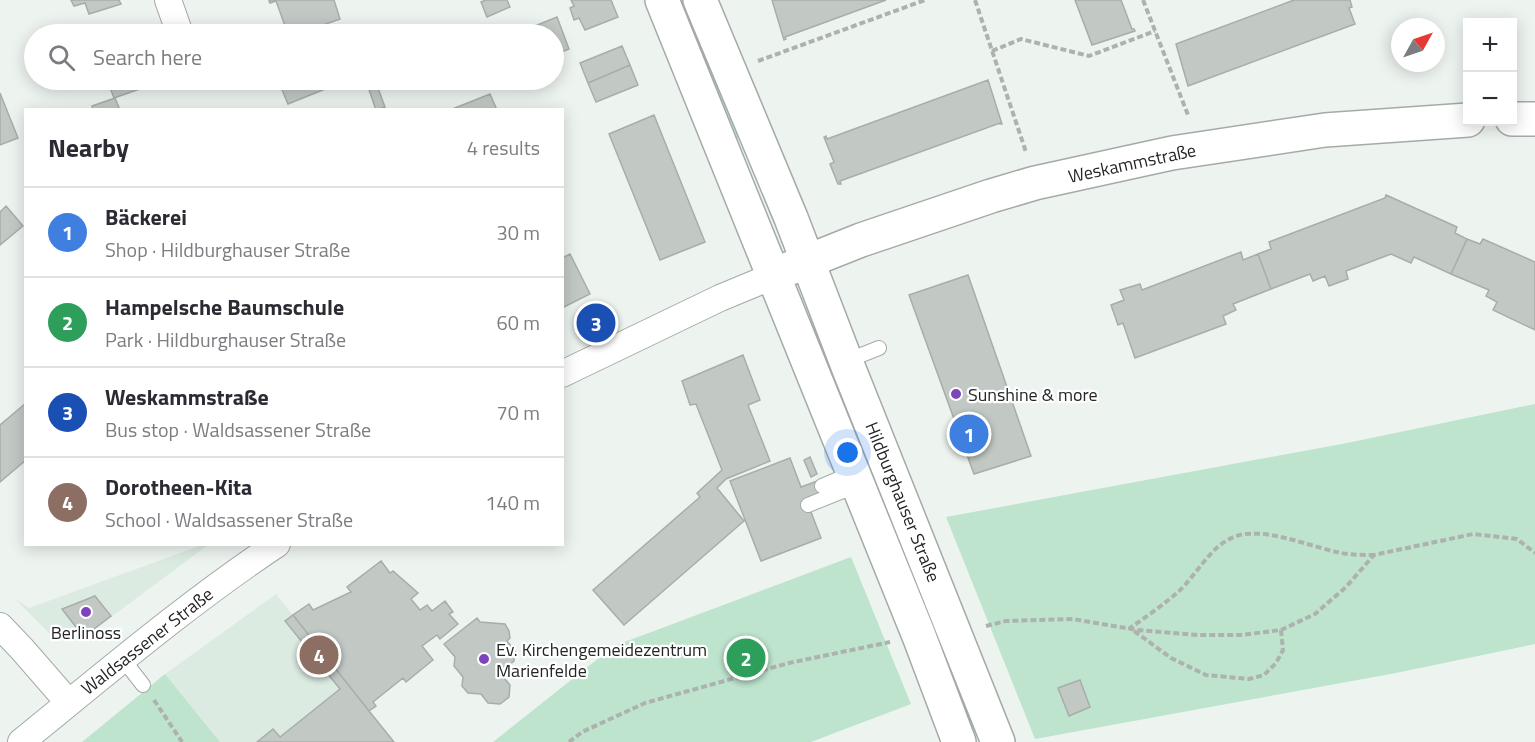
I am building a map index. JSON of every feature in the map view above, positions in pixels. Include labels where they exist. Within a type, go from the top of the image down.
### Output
[{"type":"main road","name":"Hildburghauser Straße","points":[[662,0],[746,164],[808,261],[998,742]]},
{"type":"main road","name":"Hildburghauser Straße","points":[[700,0],[746,164],[773,276],[919,636],[959,742]]},
{"type":"main road","points":[[1517,119],[1535,119]]},
{"type":"main road","name":"Weskammstraße","points":[[808,261],[861,240],[991,196],[1035,183],[1172,153],[1325,130],[1463,120]]},
{"type":"main road","points":[[773,276],[808,261]]},
{"type":"street","points":[[168,0],[176,24]]},
{"type":"street","points":[[564,373],[720,298],[773,276]]},
{"type":"street","name":"Waldsassener Straße","points":[[21,742],[122,658],[274,546]]},
{"type":"street","points":[[0,626],[69,703]]},
{"type":"lane","points":[[816,383],[879,348]]},
{"type":"lane","points":[[822,486],[855,479]]},
{"type":"lane","points":[[808,505],[855,479]]},
{"type":"lane","points":[[122,658],[143,685]]},
{"type":"path","points":[[757,62],[925,0]]},
{"type":"path","points":[[975,0],[1026,152]]},
{"type":"path","points":[[1143,0],[1188,115]]},
{"type":"path","points":[[992,51],[1021,39],[1089,56],[1155,31]]},
{"type":"path","points":[[1130,628],[1178,592],[1222,543],[1247,534],[1289,539],[1343,554],[1374,555],[1473,534],[1517,539],[1535,553]]},
{"type":"path","points":[[986,626],[1006,621],[1073,619],[1197,635],[1241,635],[1281,630],[1315,614],[1346,588],[1374,555]]},
{"type":"path","points":[[1130,628],[1171,658],[1206,675],[1249,679],[1264,675],[1276,663],[1283,650],[1281,630]]},
{"type":"path","points":[[569,742],[582,732],[645,703],[789,663],[892,642]]},
{"type":"path","points":[[143,685],[182,742]]},
{"type":"shaded area","points":[[199,546],[207,546],[83,638],[52,636],[14,598],[29,608]]},
{"type":"shaded area","points":[[276,594],[394,742],[220,742],[165,674]]},
{"type":"green space","points":[[678,0],[686,0],[741,137],[734,140]]},
{"type":"green space","points":[[1535,404],[1535,644],[1396,673],[1035,739],[946,517],[1347,443]]},
{"type":"green space","points":[[851,557],[911,704],[811,742],[493,742],[614,646]]},
{"type":"green space","points":[[165,674],[220,742],[82,742]]},
{"type":"building","points":[[71,0],[119,0],[121,4],[89,14],[85,3],[74,6]]},
{"type":"building","points":[[334,0],[340,19],[326,24],[284,24],[276,1],[270,3],[269,1]]},
{"type":"building","points":[[507,0],[510,7],[487,17],[481,2]]},
{"type":"building","points":[[571,0],[611,0],[618,17],[585,30],[579,18],[574,20],[570,8],[574,6]]},
{"type":"building","points":[[772,0],[886,0],[785,37],[784,40]]},
{"type":"building","points":[[1075,0],[1121,0],[1132,29],[1135,31],[1092,45]]},
{"type":"building","points":[[1294,0],[1350,0],[1352,7],[1349,8],[1355,24],[1188,86],[1176,44]]},
{"type":"building","points":[[557,17],[560,24],[540,24]]},
{"type":"building","points":[[564,36],[569,49],[564,51]]},
{"type":"building","points":[[622,46],[630,65],[588,83],[580,63]]},
{"type":"building","points":[[630,65],[638,85],[596,102],[588,83]]},
{"type":"building","points":[[988,80],[1002,124],[840,181],[841,184],[838,184],[830,164],[834,162],[824,137],[826,136],[827,139]]},
{"type":"building","points":[[111,90],[137,90],[114,98]]},
{"type":"building","points":[[282,90],[323,90],[288,104]]},
{"type":"building","points":[[369,90],[379,90],[385,107],[375,108]]},
{"type":"building","points":[[0,93],[18,138],[0,145]]},
{"type":"building","points":[[490,94],[496,108],[455,108]]},
{"type":"building","points":[[115,98],[119,108],[92,108],[92,106]]},
{"type":"building","points":[[654,115],[705,242],[660,260],[609,134]]},
{"type":"building","points":[[1386,195],[1457,227],[1455,233],[1467,239],[1451,274],[1414,257],[1411,263],[1391,254],[1346,271],[1348,279],[1329,286],[1325,276],[1313,281],[1310,274],[1271,289],[1258,254],[1271,249],[1269,242],[1385,198]]},
{"type":"building","points":[[6,206],[23,226],[0,245],[0,212]]},
{"type":"building","points":[[1467,239],[1480,244],[1483,239],[1535,262],[1535,330],[1493,310],[1497,302],[1486,296],[1489,290],[1451,274]]},
{"type":"building","points":[[1241,252],[1243,260],[1258,254],[1271,289],[1233,304],[1236,310],[1223,316],[1226,324],[1135,358],[1123,323],[1118,325],[1111,305],[1124,300],[1120,290],[1140,284],[1142,290]]},
{"type":"building","points":[[570,254],[590,294],[564,307],[564,257]]},
{"type":"building","points":[[968,275],[1031,456],[974,474],[909,295]]},
{"type":"building","points":[[743,355],[760,400],[748,405],[770,461],[726,479],[717,488],[744,521],[624,625],[593,590],[700,497],[697,493],[722,470],[696,404],[690,405],[682,381]]},
{"type":"building","points":[[24,405],[24,462],[0,482],[0,425]]},
{"type":"building","points":[[810,457],[817,474],[811,477],[804,460]]},
{"type":"building","points":[[790,458],[801,487],[820,480],[824,492],[806,499],[821,538],[761,561],[730,481]]},
{"type":"building","points":[[381,561],[390,573],[393,571],[418,593],[411,599],[420,610],[427,605],[432,611],[445,601],[453,612],[449,614],[458,624],[440,639],[437,635],[422,646],[433,660],[406,682],[403,678],[373,702],[376,706],[369,711],[293,615],[309,604],[313,610],[351,592],[347,587]]},
{"type":"building","name":"Berlinoss","points":[[95,596],[111,616],[90,632],[79,631],[62,609]]},
{"type":"building","points":[[293,615],[394,742],[257,742],[273,729],[280,737],[340,689],[285,621]]},
{"type":"building","name":"Ev. Kirchengemeidezentrum Marienfelde","points":[[477,618],[480,622],[505,624],[510,638],[507,641],[515,651],[514,661],[504,669],[503,677],[510,685],[509,697],[500,704],[488,703],[481,694],[468,693],[462,686],[463,677],[454,666],[455,657],[444,644]]},
{"type":"building","points":[[1080,680],[1090,707],[1069,716],[1058,688]]},
{"type":"place","name":"Weskammstraße","points":[[596,323]]},
{"type":"place","name":"Sunshine & more","points":[[956,394]]},
{"type":"place","name":"Bäckerei","points":[[969,434]]},
{"type":"place","name":"Berlinoss","points":[[86,612]]},
{"type":"place","name":"Dorotheen-Kita","points":[[319,655]]},
{"type":"place","name":"Hampelsche Baumschule","points":[[746,658]]},
{"type":"place","name":"Ev. Kirchengemeidezentrum Marienfelde","points":[[484,659]]}]
